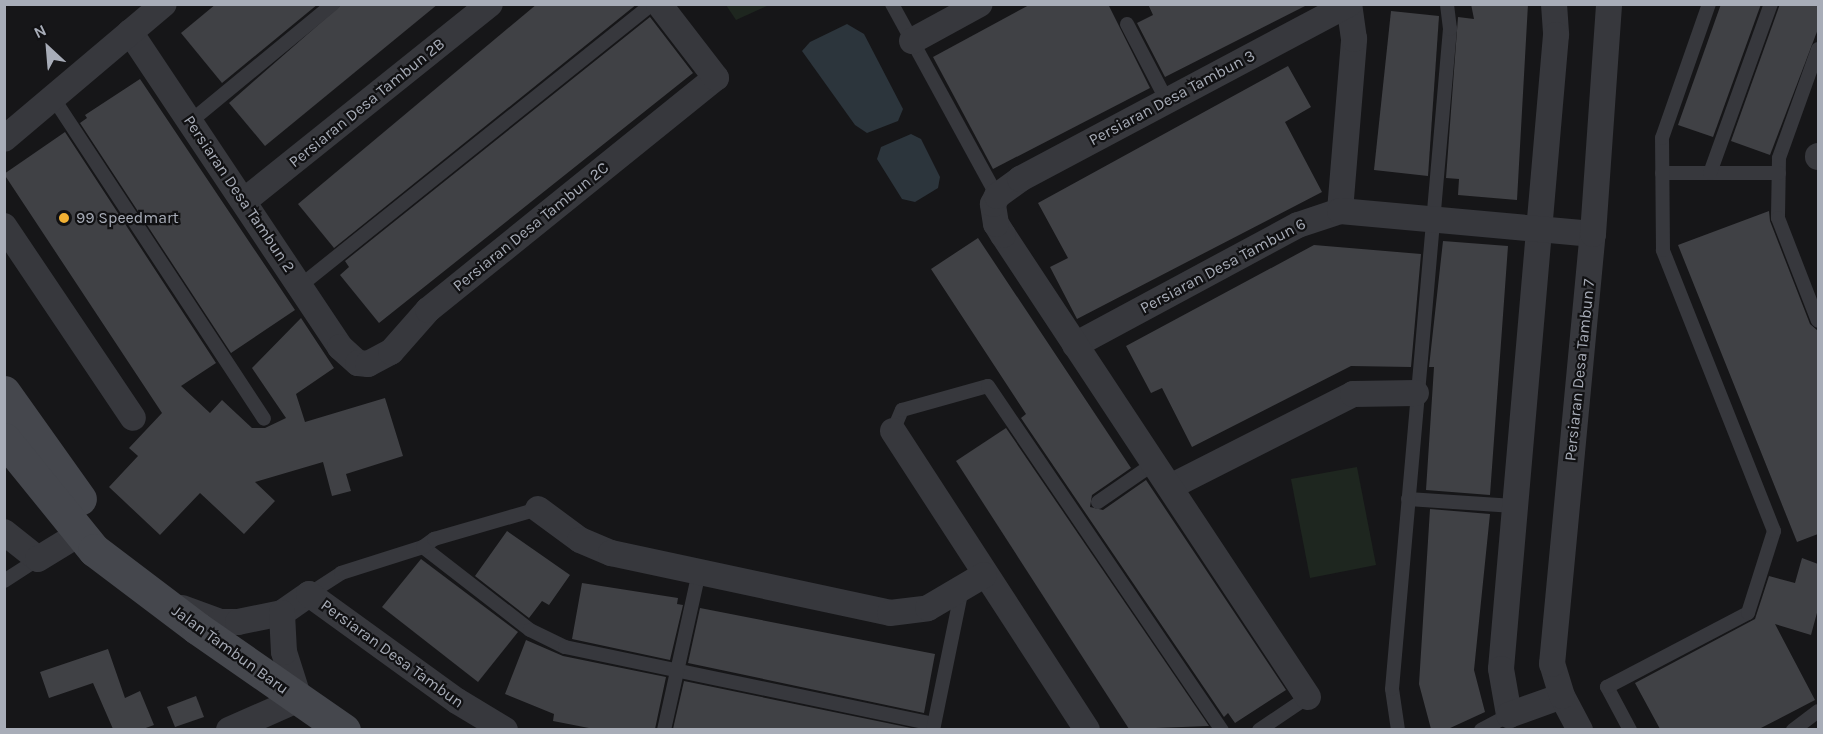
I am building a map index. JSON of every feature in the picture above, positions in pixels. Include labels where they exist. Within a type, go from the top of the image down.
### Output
[{"type":"main road","points":[[4,392],[110,537],[120,566]]},
{"type":"main road","name":"Jalan Tambun Baru","points":[[4,439],[78,534],[159,598],[344,729]]},
{"type":"street","points":[[4,138],[164,4]]},
{"type":"street","name":"Persiaran Desa Tambun 2B","points":[[244,201],[490,4]]},
{"type":"street","name":"Persiaran Desa Tambun 2C","points":[[348,357],[368,364],[391,352],[428,310],[716,78],[659,4]]},
{"type":"street","points":[[912,41],[980,4]]},
{"type":"street","points":[[1340,211],[1354,39],[1349,4]]},
{"type":"street","name":"Persiaran Desa Tambun 3","points":[[997,196],[1020,179],[1349,4]]},
{"type":"street","points":[[1554,4],[1556,35],[1501,669],[1509,715],[1562,696]]},
{"type":"street","name":"Persiaran Desa Tambun 7","points":[[1580,729],[1562,696],[1552,664],[1593,234],[1609,4]]},
{"type":"street","name":"Persiaran Desa Tambun 2","points":[[130,32],[348,357]]},
{"type":"street","points":[[997,196],[993,213],[996,224],[1308,697]]},
{"type":"street","name":"Persiaran Desa Tambun 6","points":[[1074,345],[1298,225],[1340,211],[1593,234]]},
{"type":"street","points":[[4,226],[133,418]]},
{"type":"street","points":[[1170,487],[1353,394],[1416,393]]},
{"type":"street","points":[[893,431],[984,575],[1087,729]]},
{"type":"street","points":[[538,509],[594,547],[891,613],[928,608],[984,575]]},
{"type":"street","points":[[4,532],[38,559],[78,534]]},
{"type":"street","name":"Persiaran Desa Tambun","points":[[159,598],[220,622],[261,619],[282,613],[309,594],[457,701],[505,729]]},
{"type":"street","points":[[236,728],[299,699],[284,652],[282,613]]},
{"type":"lane","points":[[191,121],[333,4]]},
{"type":"lane","points":[[300,286],[652,4]]},
{"type":"lane","points":[[892,4],[997,196]]},
{"type":"lane","points":[[1398,729],[1392,689],[1416,393],[1450,28],[1447,4]]},
{"type":"lane","points":[[1630,729],[1607,687],[1748,613],[1774,531],[1663,250],[1662,138],[1709,4]]},
{"type":"lane","points":[[1710,173],[1771,4]]},
{"type":"lane","points":[[1127,24],[1167,101]]},
{"type":"lane","points":[[1818,49],[1779,158],[1778,218],[1818,321]]},
{"type":"lane","points":[[52,96],[264,419]]},
{"type":"lane","points":[[1662,173],[1779,173]]},
{"type":"lane","points":[[893,431],[902,410],[988,386],[1222,729]]},
{"type":"lane","points":[[1098,502],[1153,464]]},
{"type":"lane","points":[[1408,499],[1514,507]]},
{"type":"lane","points":[[309,594],[341,573],[423,547],[434,540],[538,509]]},
{"type":"lane","points":[[423,547],[530,630],[565,647],[934,727],[962,589]]},
{"type":"lane","points":[[4,581],[38,559]]},
{"type":"lane","points":[[664,729],[699,572]]},
{"type":"lane","points":[[1259,729],[1308,697]]},
{"type":"lane","points":[[1793,729],[1818,711]]},
{"type":"lane","points":[[1481,729],[1509,715]]},
{"type":"shaded area","points":[[726,5],[769,5],[736,20]]},
{"type":"shaded area","points":[[847,24],[864,34],[903,109],[898,121],[867,133],[855,125],[802,51],[810,42]]},
{"type":"shaded area","points":[[911,134],[921,139],[940,177],[938,188],[915,202],[902,199],[877,159],[881,147]]},
{"type":"shaded area","points":[[1357,467],[1376,565],[1310,578],[1291,479]]},
{"type":"building","points":[[216,4],[318,4],[222,83],[181,33]]},
{"type":"building","points":[[342,4],[438,4],[265,146],[229,103]]},
{"type":"building","points":[[537,4],[637,4],[334,248],[298,204]]},
{"type":"building","points":[[1031,4],[1108,4],[1150,88],[993,169],[933,57]]},
{"type":"building","points":[[1148,4],[1309,4],[1165,77],[1137,23],[1153,15]]},
{"type":"building","points":[[1471,4],[1528,4],[1517,200],[1458,195],[1459,179],[1446,178],[1458,17],[1474,19]]},
{"type":"building","points":[[1721,4],[1761,4],[1713,137],[1678,125]]},
{"type":"building","points":[[1780,4],[1818,4],[1818,29],[1770,155],[1731,141]]},
{"type":"building","points":[[1391,11],[1439,16],[1428,176],[1374,170]]},
{"type":"building","points":[[650,17],[693,73],[379,323],[340,275],[349,267],[345,261]]},
{"type":"building","points":[[1288,66],[1311,107],[1285,122],[1322,192],[1077,319],[1050,267],[1068,258],[1038,203]]},
{"type":"building","points":[[140,79],[295,310],[231,353],[80,123],[87,118],[85,115]]},
{"type":"building","points":[[65,132],[216,363],[181,386],[210,413],[222,400],[252,428],[265,428],[286,418],[252,368],[301,318],[334,368],[296,394],[305,422],[385,398],[403,456],[346,474],[351,491],[332,496],[323,462],[255,482],[275,501],[244,534],[200,493],[160,535],[109,487],[138,456],[129,448],[162,413],[4,174]]},
{"type":"building","points":[[1769,211],[1770,221],[1810,324],[1818,331],[1818,534],[1797,542],[1678,245]]},
{"type":"building","points":[[978,238],[1131,468],[1092,495],[1090,507],[1103,510],[1146,480],[1286,690],[1235,723],[1228,713],[1224,717],[1021,418],[1026,414],[931,269]]},
{"type":"building","points":[[1443,241],[1508,246],[1490,495],[1426,490],[1434,367],[1429,367]]},
{"type":"building","points":[[1314,245],[1421,254],[1411,367],[1351,366],[1192,447],[1162,388],[1151,393],[1126,346]]},
{"type":"building","points":[[1006,428],[1209,726],[1129,729],[956,461]]},
{"type":"building","points":[[1430,509],[1490,514],[1474,670],[1485,712],[1448,729],[1431,729],[1419,684]]},
{"type":"building","points":[[507,531],[570,575],[549,605],[542,601],[529,618],[475,576]]},
{"type":"building","points":[[1802,558],[1818,564],[1818,609],[1811,635],[1775,624],[1815,700],[1759,729],[1660,729],[1635,683],[1755,619],[1769,576],[1795,583]]},
{"type":"building","points":[[421,559],[518,632],[478,682],[382,607]]},
{"type":"building","points":[[582,583],[678,598],[677,604],[683,605],[670,660],[572,639]]},
{"type":"building","points":[[700,608],[935,654],[924,713],[688,663]]},
{"type":"building","points":[[526,640],[563,656],[666,677],[655,729],[594,729],[553,721],[554,714],[505,694]]},
{"type":"building","points":[[108,649],[125,698],[140,691],[154,725],[143,729],[113,729],[93,683],[49,698],[40,672]]},
{"type":"building","points":[[684,681],[916,729],[673,729]]},
{"type":"building","points":[[196,696],[204,717],[175,727],[167,707]]},
{"type":"place","name":"99 Speedmart","points":[[64,218]]}]
